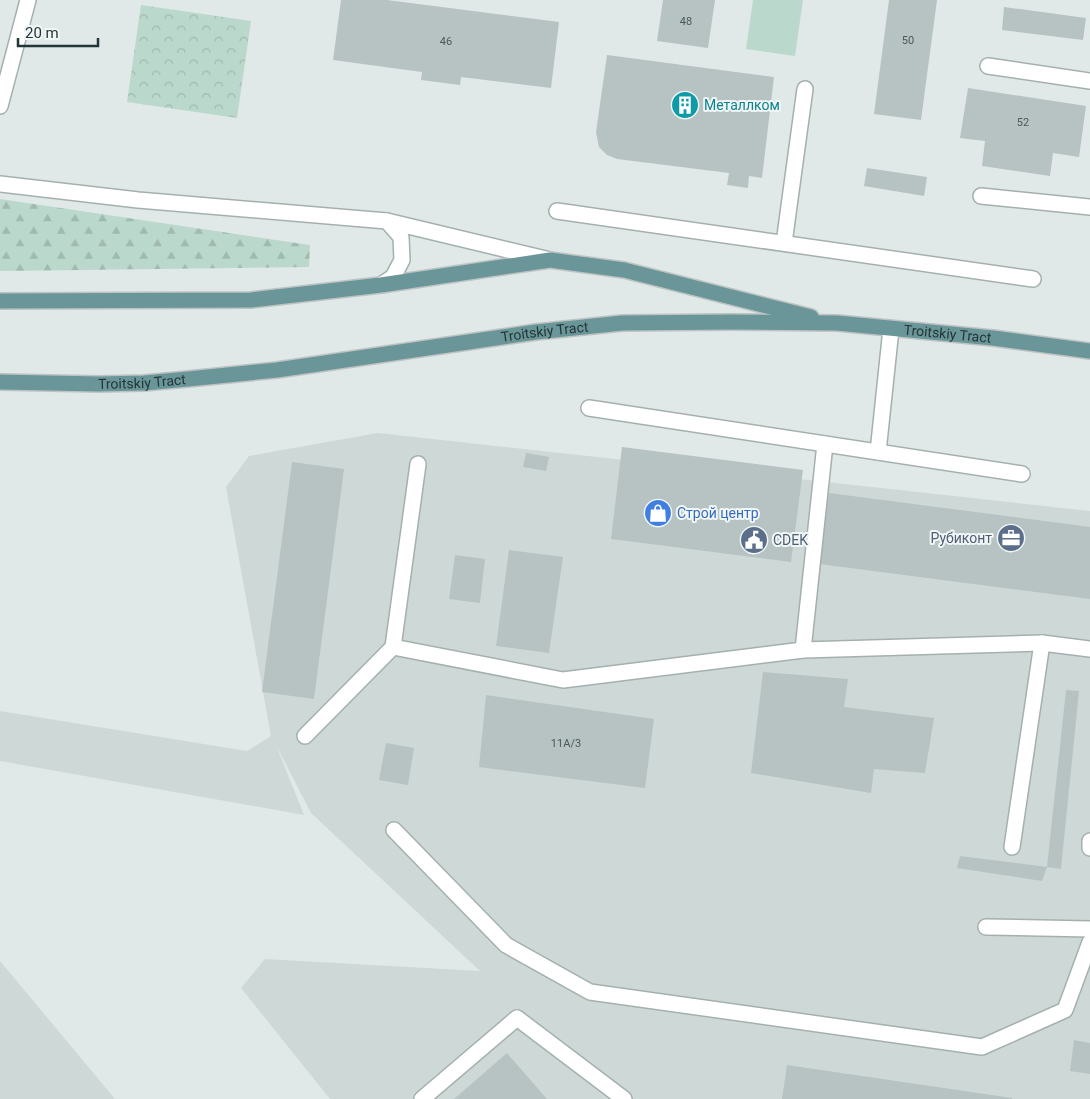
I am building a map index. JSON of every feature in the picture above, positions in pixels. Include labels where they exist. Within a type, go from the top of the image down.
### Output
[{"type":"main road","points":[[0,301],[251,300],[381,285],[550,260],[624,270],[837,323]]},
{"type":"main road","name":"Troitskiy Tract","points":[[0,382],[117,383],[188,379],[276,370],[536,332],[622,323],[837,323],[993,338],[1090,351]]},
{"type":"street","points":[[0,106],[28,0]]},
{"type":"street","points":[[988,66],[1090,82]]},
{"type":"street","points":[[784,243],[805,89]]},
{"type":"street","points":[[0,184],[138,200],[387,222],[550,260]]},
{"type":"street","points":[[981,196],[1090,208]]},
{"type":"street","points":[[557,210],[1032,279]]},
{"type":"street","points":[[381,285],[393,277],[402,260],[401,238],[387,222]]},
{"type":"street","points":[[878,452],[892,329]]},
{"type":"street","points":[[589,408],[1022,474]]},
{"type":"street","points":[[804,650],[825,444]]},
{"type":"street","points":[[305,736],[392,648],[418,464]]},
{"type":"street","points":[[1012,847],[1042,643]]},
{"type":"street","points":[[392,648],[563,680],[804,650],[1042,643],[1090,649]]},
{"type":"street","points":[[394,830],[506,945],[590,992],[982,1047],[1065,1010],[1090,942]]},
{"type":"street","points":[[1090,841],[1090,848]]},
{"type":"street","points":[[986,927],[1090,929]]},
{"type":"street","points":[[422,1099],[517,1018],[624,1099]]},
{"type":"shaded area","points":[[378,433],[1090,511],[1090,1099],[330,1099],[241,988],[265,959],[480,971],[311,813],[276,745],[304,815],[0,761],[0,711],[247,751],[271,736],[226,487],[249,456]]},
{"type":"shaded area","points":[[0,961],[115,1099],[0,1099]]},
{"type":"green space","points":[[753,0],[803,0],[795,56],[746,49]]},
{"type":"green space","points":[[141,5],[251,21],[237,118],[127,102]]},
{"type":"green space","points":[[0,199],[310,245],[309,267],[0,271]]},
{"type":"building","points":[[341,0],[387,0],[559,22],[551,88],[461,77],[460,85],[421,80],[422,72],[333,60]]},
{"type":"building","points":[[663,0],[715,0],[708,48],[657,41]]},
{"type":"building","points":[[889,0],[937,0],[921,120],[874,114]]},
{"type":"building","points":[[1004,7],[1086,18],[1083,40],[1002,30]]},
{"type":"building","name":"Металлком","points":[[607,55],[774,77],[762,178],[749,176],[748,188],[727,185],[729,173],[617,159],[607,155],[599,147],[596,132]]},
{"type":"building","points":[[968,88],[1086,106],[1079,157],[1053,153],[1050,176],[982,166],[985,141],[960,138]]},
{"type":"building","points":[[867,168],[927,177],[924,196],[864,186]]},
{"type":"building","points":[[622,447],[803,470],[791,562],[611,539]]},
{"type":"building","points":[[526,453],[549,457],[546,471],[523,467]]},
{"type":"building","points":[[292,462],[344,469],[314,699],[262,692]]},
{"type":"building","points":[[829,493],[1090,527],[1090,599],[819,564]]},
{"type":"building","points":[[509,550],[563,557],[549,653],[496,646]]},
{"type":"building","points":[[455,555],[485,559],[480,603],[449,599]]},
{"type":"building","points":[[763,672],[848,679],[844,707],[934,718],[925,773],[874,769],[871,793],[751,773]]},
{"type":"building","points":[[1066,690],[1079,691],[1061,869],[1047,867]]},
{"type":"building","points":[[486,695],[654,719],[645,788],[479,767]]},
{"type":"building","points":[[386,743],[414,748],[408,785],[379,780]]},
{"type":"building","points":[[960,856],[1047,867],[1042,881],[957,868]]},
{"type":"building","points":[[1074,1040],[1090,1043],[1090,1074],[1070,1071]]},
{"type":"building","points":[[507,1053],[547,1099],[454,1099]]},
{"type":"building","points":[[787,1065],[1012,1098],[1012,1099],[782,1099]]},
{"type":"place","name":"Металлком","points":[[685,105]]},
{"type":"place","name":"Строй центр","points":[[658,513]]},
{"type":"place","name":"Рубиконт","points":[[1011,538]]},
{"type":"place","name":"CDEK","points":[[754,540]]}]
